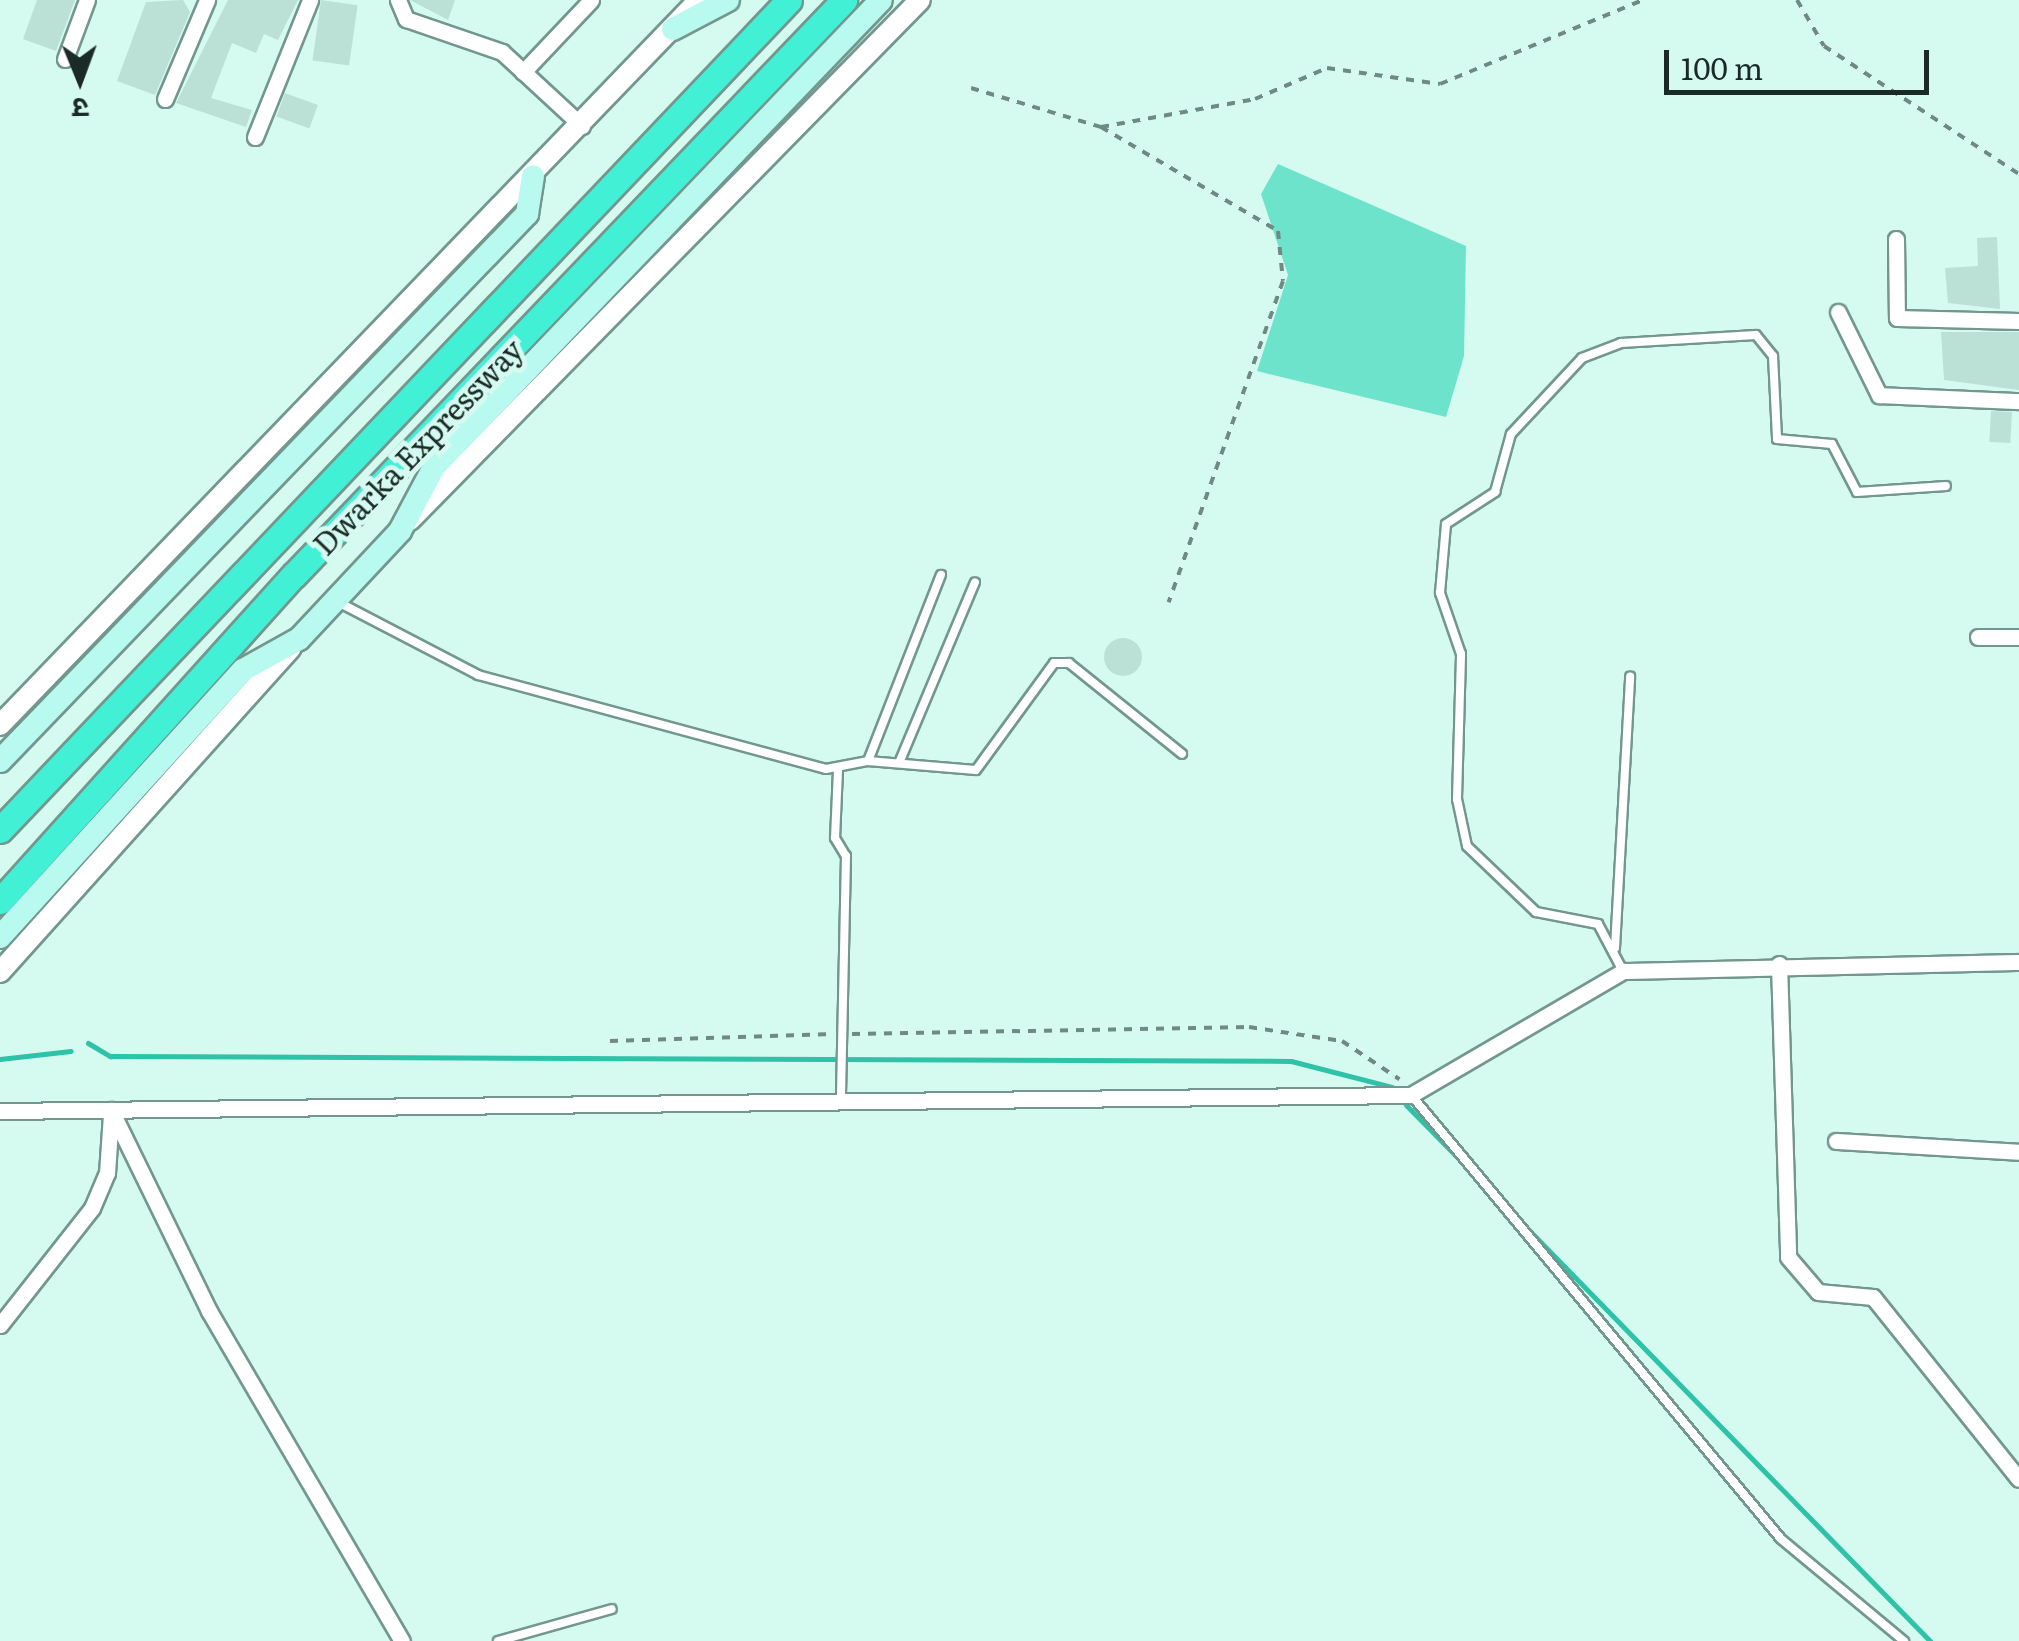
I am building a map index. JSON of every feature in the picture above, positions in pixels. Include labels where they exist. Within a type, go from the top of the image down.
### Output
[{"type":"highway","name":"Dwarka Expressway","points":[[0,830],[789,0]]},
{"type":"highway","name":"Dwarka Expressway","points":[[0,901],[294,576],[844,0]]},
{"type":"main road","points":[[673,28],[728,0]]},
{"type":"main road","points":[[0,938],[244,670],[298,639],[400,531],[434,468],[881,0]]},
{"type":"main road","points":[[0,762],[528,214],[533,176]]},
{"type":"street","points":[[64,59],[87,0]]},
{"type":"street","points":[[165,99],[207,0]]},
{"type":"street","points":[[255,137],[310,0]]},
{"type":"street","points":[[398,0],[406,19],[488,44],[582,126]]},
{"type":"street","points":[[522,72],[591,0]]},
{"type":"street","points":[[0,724],[700,0]]},
{"type":"street","points":[[400,531],[920,0]]},
{"type":"street","points":[[1896,238],[1897,318],[2019,321]]},
{"type":"street","points":[[1838,312],[1878,396],[2019,402]]},
{"type":"street","points":[[1978,637],[2019,637]]},
{"type":"street","points":[[0,972],[298,639]]},
{"type":"street","points":[[0,1110],[1411,1095],[1624,971],[1779,964],[2019,962]]},
{"type":"street","points":[[1779,964],[1788,1257],[1818,1292],[1873,1297],[2019,1479]]},
{"type":"street","points":[[0,1324],[92,1208],[108,1172],[111,1110]]},
{"type":"street","points":[[111,1110],[210,1311],[402,1641]]},
{"type":"street","points":[[1836,1141],[2019,1152]]},
{"type":"lane","points":[[1624,971],[1598,924],[1530,908],[1467,846],[1457,799],[1461,654],[1440,594],[1446,524],[1496,492],[1511,434],[1582,358],[1621,343],[1756,336],[1773,356],[1777,439],[1832,444],[1857,492],[1946,486]]},
{"type":"lane","points":[[868,760],[941,576]]},
{"type":"lane","points":[[899,763],[975,582]]},
{"type":"lane","points":[[334,599],[478,675],[838,770],[868,760],[976,770],[1054,663],[1069,662],[1182,754]]},
{"type":"lane","points":[[1615,952],[1630,676]]},
{"type":"lane","points":[[838,770],[836,838],[846,856],[841,1102]]},
{"type":"lane","points":[[1411,1095],[1781,1539],[1904,1641]]},
{"type":"lane","points":[[498,1641],[612,1609]]},
{"type":"path","points":[[1101,127],[1254,99],[1326,68],[1440,84],[1644,0]]},
{"type":"path","points":[[1797,0],[1824,46],[2019,174]]},
{"type":"path","points":[[970,88],[1101,127],[1278,231],[1282,281],[1169,602]]},
{"type":"path","points":[[610,1041],[1249,1027],[1342,1041],[1380,1061],[1411,1095]]},
{"type":"green space","points":[[1278,164],[1466,246],[1464,356],[1446,417],[1257,371],[1288,275],[1261,194]]},
{"type":"building","points":[[37,0],[75,0],[56,51],[23,39]]},
{"type":"building","points":[[183,0],[190,12],[155,95],[117,81],[146,2]]},
{"type":"building","points":[[228,0],[298,0],[278,40],[264,34],[256,53],[232,43],[211,98],[252,110],[246,127],[176,103]]},
{"type":"building","points":[[321,0],[358,5],[349,66],[313,60]]},
{"type":"building","points":[[410,0],[455,0],[448,20]]},
{"type":"building","points":[[285,93],[318,105],[309,128],[276,116]]},
{"type":"building","points":[[1997,237],[2000,309],[1948,303],[1945,268],[1978,266],[1977,238]]},
{"type":"building","points":[[1941,332],[2019,332],[2019,390],[1944,380]]},
{"type":"building","points":[[1991,411],[2012,412],[2010,443],[1989,442]]},
{"type":"building","points":[[1123,638],[1136,644],[1142,657],[1136,670],[1123,676],[1110,670],[1104,657],[1110,644]]},
{"type":"waterway","points":[[88,1043],[110,1056],[1291,1061],[1392,1087]]},
{"type":"waterway","points":[[0,1059],[71,1051]]},
{"type":"waterway","points":[[1406,1105],[1464,1164]]},
{"type":"waterway","points":[[1521,1222],[1930,1641]]}]
